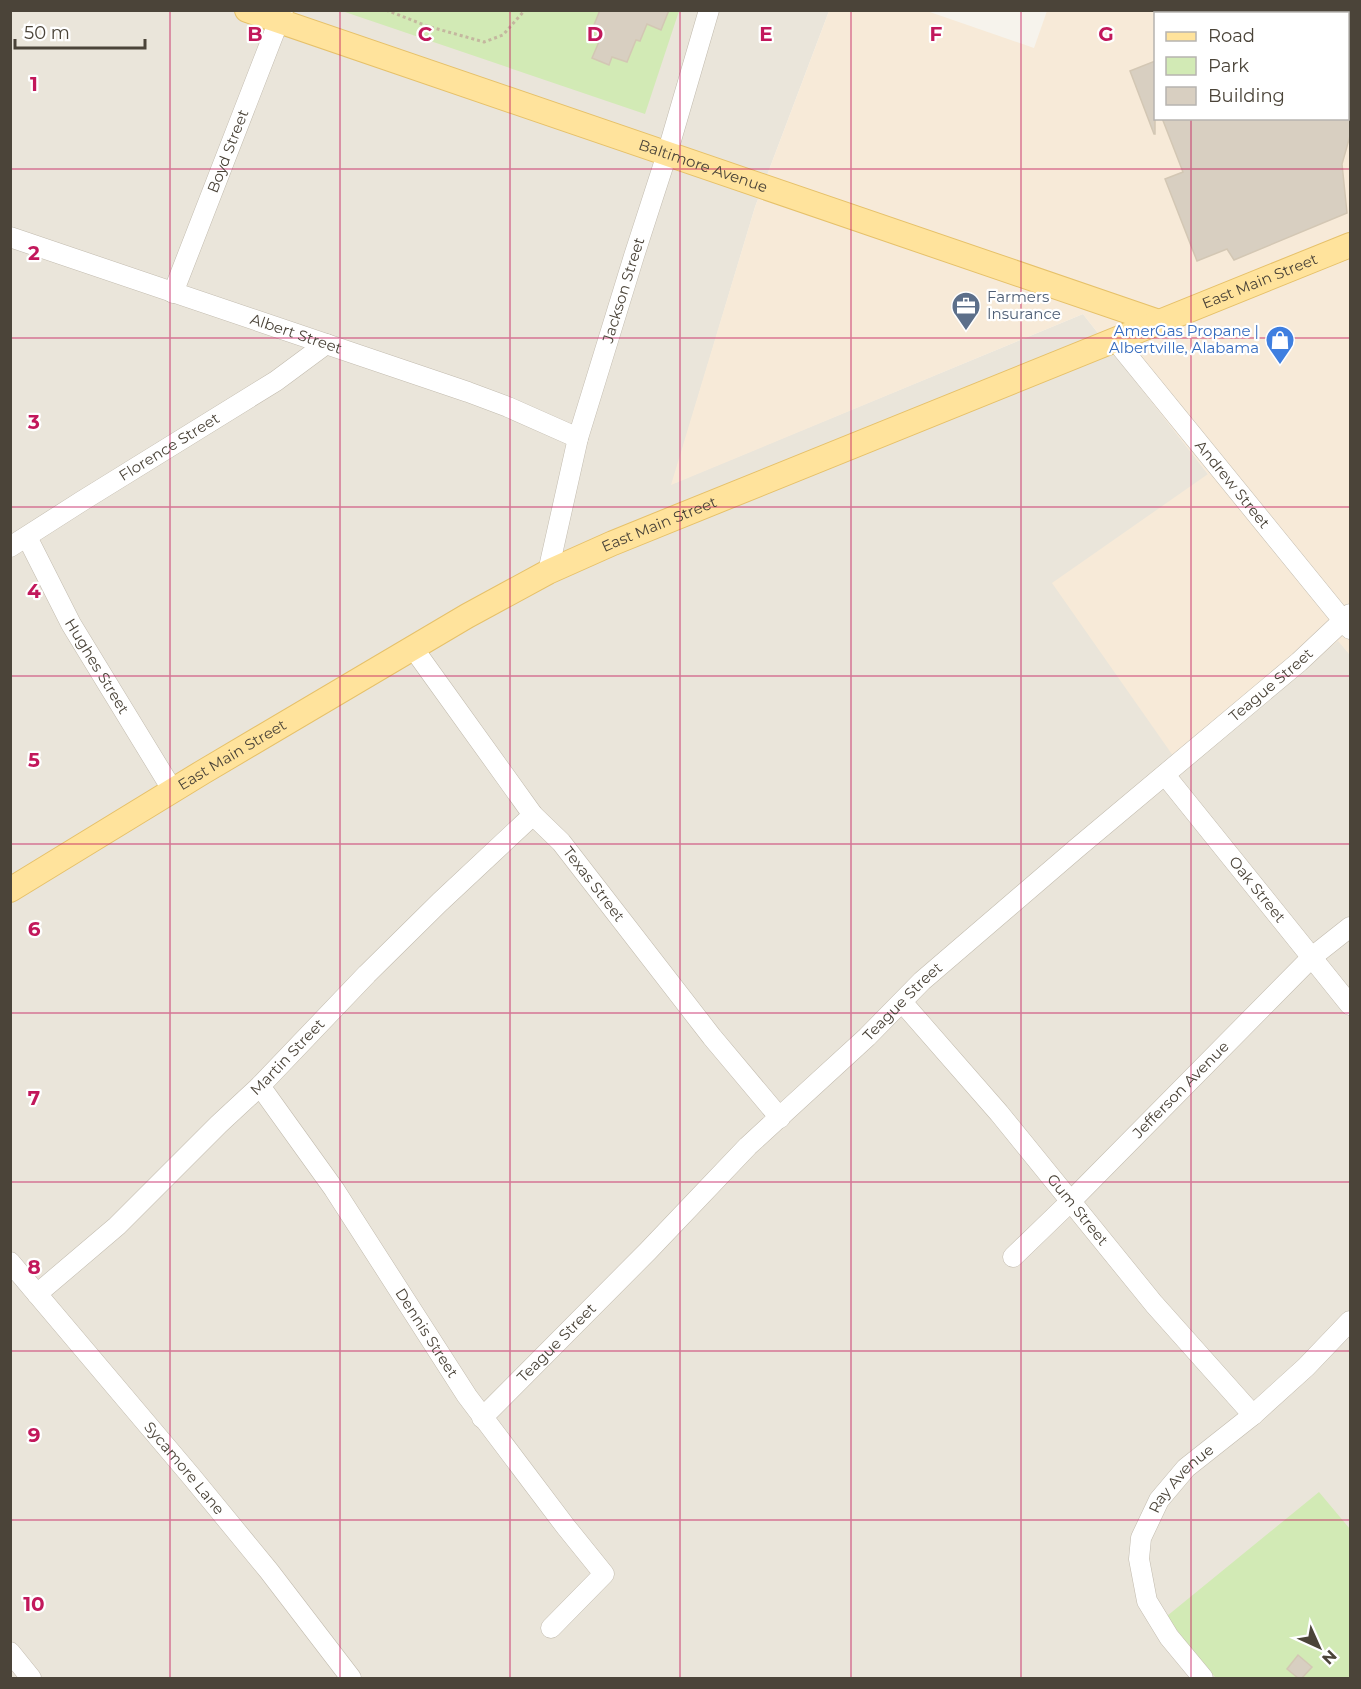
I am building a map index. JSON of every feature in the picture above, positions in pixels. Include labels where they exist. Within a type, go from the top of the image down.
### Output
[{"type":"main road","name":"Baltimore Avenue","points":[[247,10],[281,16],[667,154],[1159,322]]},
{"type":"main road","name":"East Main Street","points":[[10,890],[213,766],[413,648],[548,572],[613,543],[1159,322],[1348,251]]},
{"type":"street","name":"Jackson Street","points":[[548,572],[578,438],[667,154],[709,10]]},
{"type":"street","name":"Boyd Street","points":[[173,293],[281,16]]},
{"type":"street","name":"Albert Street","points":[[10,237],[508,406],[578,438]]},
{"type":"street","name":"Andrew Street","points":[[1115,340],[1348,621]]},
{"type":"street","name":"Florence Street","points":[[19,542],[276,381],[326,344]]},
{"type":"street","name":"Hughes Street","points":[[19,542],[173,791]]},
{"type":"street","name":"Teague Street","points":[[482,1418],[648,1251],[748,1146],[867,1037],[922,981],[1348,621]]},
{"type":"street","name":"Texas Street","points":[[413,648],[533,815],[561,842],[712,1037],[780,1118]]},
{"type":"street","name":"Oak Street","points":[[1165,775],[1350,1005]]},
{"type":"street","name":"Martin Street","points":[[36,1294],[117,1226],[260,1086],[367,974],[533,815]]},
{"type":"street","name":"Jefferson Avenue","points":[[1013,1257],[1071,1202],[1312,957],[1350,927]]},
{"type":"street","name":"Gum Street","points":[[902,1002],[999,1113],[1154,1304],[1254,1415]]},
{"type":"street","name":"Dennis Street","points":[[260,1086],[334,1189],[466,1396],[604,1574],[550,1628]]},
{"type":"street","name":"Sycamore Lane","points":[[10,1262],[269,1570],[351,1678]]},
{"type":"street","name":"Ray Avenue","points":[[1203,1678],[1169,1637],[1147,1601],[1139,1559],[1141,1538],[1159,1500],[1186,1468],[1254,1415],[1306,1367],[1350,1321]]},
{"type":"street","points":[[10,1652],[31,1678]]},
{"type":"path","points":[[386,10],[428,26],[484,42],[503,35],[525,10]]},
{"type":"shaded area","points":[[11,11],[829,11],[755,207],[672,484],[1083,314],[1208,474],[1184,769],[1338,640],[1350,655],[1350,1678],[11,1678]]},
{"type":"shaded area","points":[[829,11],[927,11],[1034,48],[1047,11],[1350,11],[1350,655],[1338,641],[1183,770],[1052,583],[1208,474],[1083,314],[671,485],[755,207]]},
{"type":"green space","points":[[342,11],[679,11],[645,114]]},
{"type":"green space","points":[[1319,1492],[1350,1529],[1350,1678],[1216,1678],[1199,1661],[1167,1616]]},
{"type":"building","points":[[600,10],[669,10],[661,30],[647,24],[640,41],[636,40],[627,62],[612,57],[609,65],[592,58],[604,30],[594,25]]},
{"type":"building","points":[[1154,61],[1155,134],[1154,134],[1130,71]]},
{"type":"building","points":[[1350,118],[1350,136],[1342,164],[1347,213],[1234,260],[1227,249],[1197,261],[1165,179],[1183,172],[1163,120],[1349,120]]},
{"type":"building","points":[[1298,1655],[1312,1667],[1302,1678],[1298,1678],[1287,1669]]},
{"type":"place","name":"Farmers Insurance","points":[[966,332]]},
{"type":"place","name":"AmerGas Propane | Albertville, Alabama","points":[[1280,366]]}]
